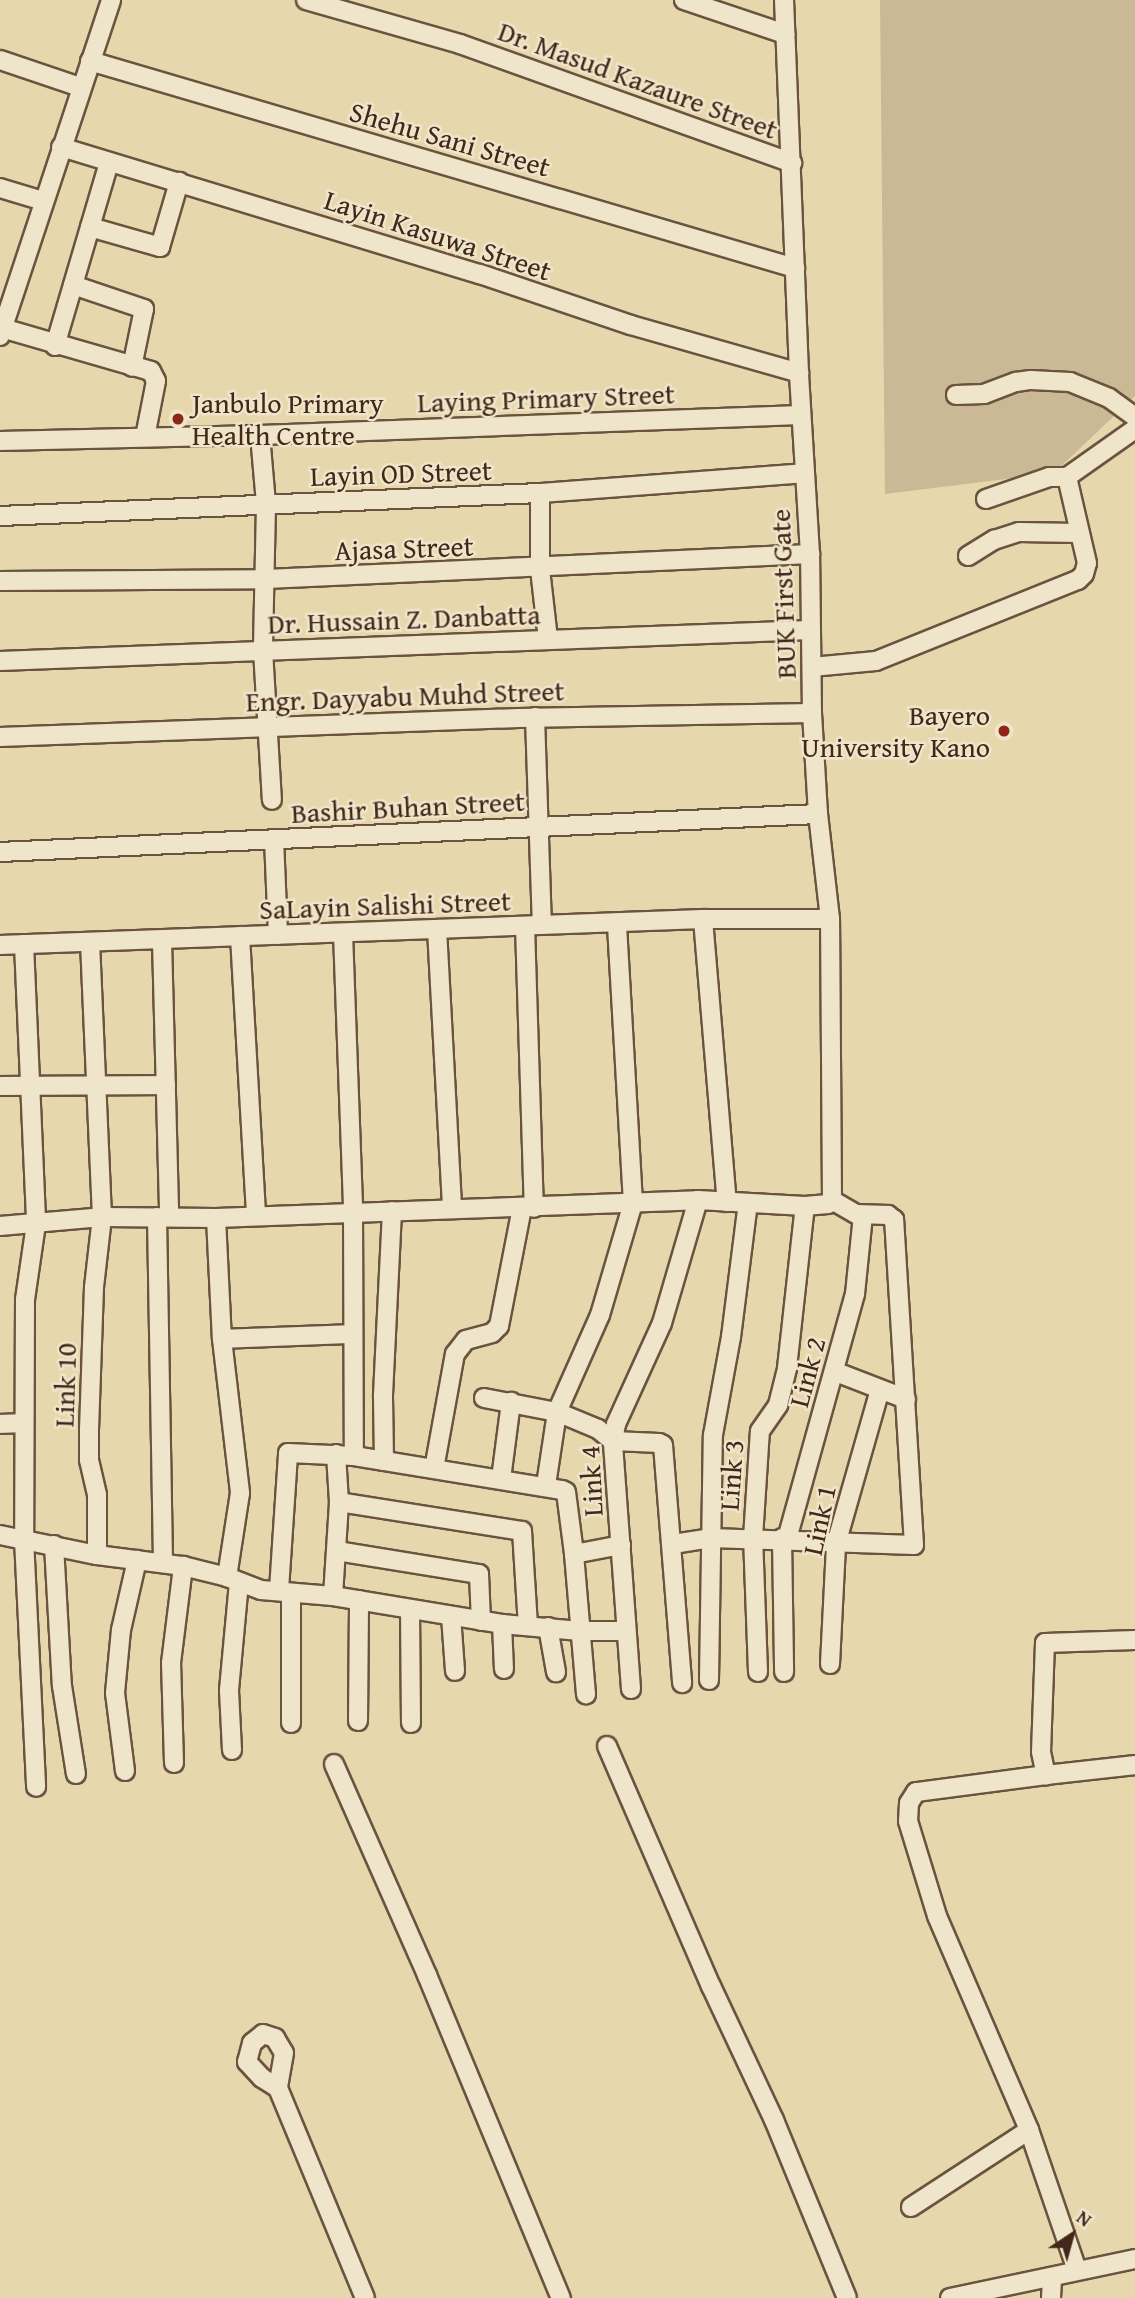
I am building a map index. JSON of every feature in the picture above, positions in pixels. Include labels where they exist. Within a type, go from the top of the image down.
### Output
[{"type":"street","points":[[111,0],[1,332],[155,374],[145,438]]},
{"type":"street","name":"Dr. Masud Kazaure Street","points":[[306,0],[460,44],[792,163]]},
{"type":"street","points":[[684,0],[785,34]]},
{"type":"street","name":"BUK First Gate","points":[[784,0],[799,373],[810,554],[812,713],[818,814],[830,919],[832,1200]]},
{"type":"street","points":[[0,60],[80,87]]},
{"type":"street","name":"Shehu Sani Street","points":[[90,61],[795,268]]},
{"type":"street","name":"Layin Kasuwa Street","points":[[61,147],[480,274],[631,325],[799,373]]},
{"type":"street","points":[[55,345],[109,163]]},
{"type":"street","points":[[90,227],[160,247],[179,182]]},
{"type":"street","points":[[0,188],[43,201]]},
{"type":"street","points":[[73,285],[144,309],[132,367]]},
{"type":"street","points":[[956,395],[984,394],[1016,382],[1031,380],[1070,382],[1101,393],[1135,417]]},
{"type":"street","name":"Laying Primary Street","points":[[0,441],[260,435],[801,415]]},
{"type":"street","points":[[986,499],[1049,477],[1067,477],[1135,429]]},
{"type":"street","points":[[260,435],[266,504],[262,650],[272,800]]},
{"type":"street","name":"Layin OD Street","points":[[0,516],[540,494],[804,473]]},
{"type":"street","points":[[813,667],[876,661],[1077,580],[1084,574],[1087,563],[1067,477]]},
{"type":"street","points":[[540,494],[540,569],[548,639]]},
{"type":"street","points":[[968,556],[994,540],[1019,532],[1079,533]]},
{"type":"street","name":"Ajasa Street","points":[[0,581],[266,579],[540,569],[810,554]]},
{"type":"street","name":"Dr. Hussain Z. Danbatta","points":[[0,661],[810,630]]},
{"type":"street","name":"Engr. Dayyabu Muhd Street","points":[[0,737],[535,717],[812,713]]},
{"type":"street","points":[[434,1469],[455,1354],[466,1340],[492,1333],[499,1326],[528,1208],[534,925],[541,828],[535,717]]},
{"type":"street","name":"Bashir Buhan Street","points":[[0,852],[818,814]]},
{"type":"street","points":[[274,839],[278,935]]},
{"type":"street","points":[[704,919],[727,1202]]},
{"type":"street","name":"SaLayin Salishi Street","points":[[0,945],[704,919],[830,919]]},
{"type":"street","points":[[546,1485],[557,1412],[600,1315],[634,1203],[617,922]]},
{"type":"street","points":[[437,929],[452,1209]]},
{"type":"street","points":[[343,933],[353,1211],[354,1456]]},
{"type":"street","points":[[240,936],[256,1216]]},
{"type":"street","points":[[162,941],[166,1085],[163,1217],[163,1562]]},
{"type":"street","name":"Link 10","points":[[90,942],[102,1217],[94,1287],[89,1430],[89,1460],[97,1495],[97,1555]]},
{"type":"street","points":[[24,944],[36,1224],[25,1299],[24,1539],[36,1787]]},
{"type":"street","points":[[0,1086],[166,1085]]},
{"type":"street","points":[[0,1226],[102,1217],[256,1216],[698,1200],[805,1206],[828,1204],[832,1200],[849,1211],[863,1215],[888,1215],[894,1220],[913,1547],[753,1538],[711,1538],[673,1544]]},
{"type":"street","name":"Link 4","points":[[631,1689],[612,1441],[616,1424],[662,1323],[698,1200]]},
{"type":"street","points":[[709,1681],[713,1435],[732,1336],[748,1203]]},
{"type":"street","name":"Link 3","points":[[758,1672],[753,1538],[760,1431],[778,1405],[787,1368],[805,1206]]},
{"type":"street","points":[[353,1211],[354,1456]]},
{"type":"street","points":[[384,1461],[383,1395],[392,1211]]},
{"type":"street","name":"Link 2","points":[[784,1672],[785,1539],[835,1372],[855,1294],[863,1215]]},
{"type":"street","points":[[216,1217],[222,1339],[240,1493],[233,1580],[229,1690],[232,1750]]},
{"type":"street","points":[[222,1339],[353,1334]]},
{"type":"street","points":[[835,1372],[906,1399]]},
{"type":"street","name":"Link 1","points":[[830,1664],[836,1544],[880,1390]]},
{"type":"street","points":[[484,1398],[557,1412],[598,1429],[612,1441],[663,1445],[682,1683]]},
{"type":"street","points":[[500,1479],[511,1402]]},
{"type":"street","points":[[0,1424],[24,1423]]},
{"type":"street","points":[[291,1723],[285,1591],[286,1454],[354,1456],[546,1485],[566,1492],[586,1694]]},
{"type":"street","points":[[333,1596],[339,1502],[336,1454]]},
{"type":"street","points":[[339,1502],[522,1531],[528,1626]]},
{"type":"street","points":[[0,1535],[97,1555],[183,1566],[261,1590],[333,1596],[502,1624],[580,1631],[626,1631]]},
{"type":"street","points":[[54,1545],[62,1686],[76,1774]]},
{"type":"street","points":[[574,1554],[621,1545]]},
{"type":"street","points":[[337,1551],[479,1574],[481,1621]]},
{"type":"street","points":[[125,1771],[115,1693],[121,1630],[137,1560]]},
{"type":"street","points":[[174,1763],[171,1663],[183,1566]]},
{"type":"street","points":[[358,1721],[359,1600]]},
{"type":"street","points":[[410,1609],[411,1723]]},
{"type":"street","points":[[451,1616],[455,1671]]},
{"type":"street","points":[[502,1624],[504,1669]]},
{"type":"street","points":[[548,1627],[556,1672]]},
{"type":"street","points":[[1046,1775],[1041,1752],[1045,1643],[1135,1640]]},
{"type":"street","points":[[607,1746],[711,1986],[774,2119],[847,2298]]},
{"type":"street","points":[[334,1764],[426,1975],[561,2298]]},
{"type":"street","points":[[1077,2270],[1029,2130],[937,1916],[907,1812],[912,1796],[924,1790],[1135,1765]]},
{"type":"street","points":[[278,2088],[365,2298]]},
{"type":"street","points":[[911,2207],[1029,2130]]},
{"type":"street","points":[[950,2298],[1052,2279],[1077,2270],[1135,2259]]},
{"type":"street","points":[[1051,2298],[1052,2279]]},
{"type":"shaded area","points":[[880,0],[1135,0],[1135,396],[1054,473],[885,494]]},
{"type":"place","name":"Janbulo Primary Health Centre","points":[[178,419]]},
{"type":"place","name":"Bayero University Kano","points":[[1004,731]]}]
